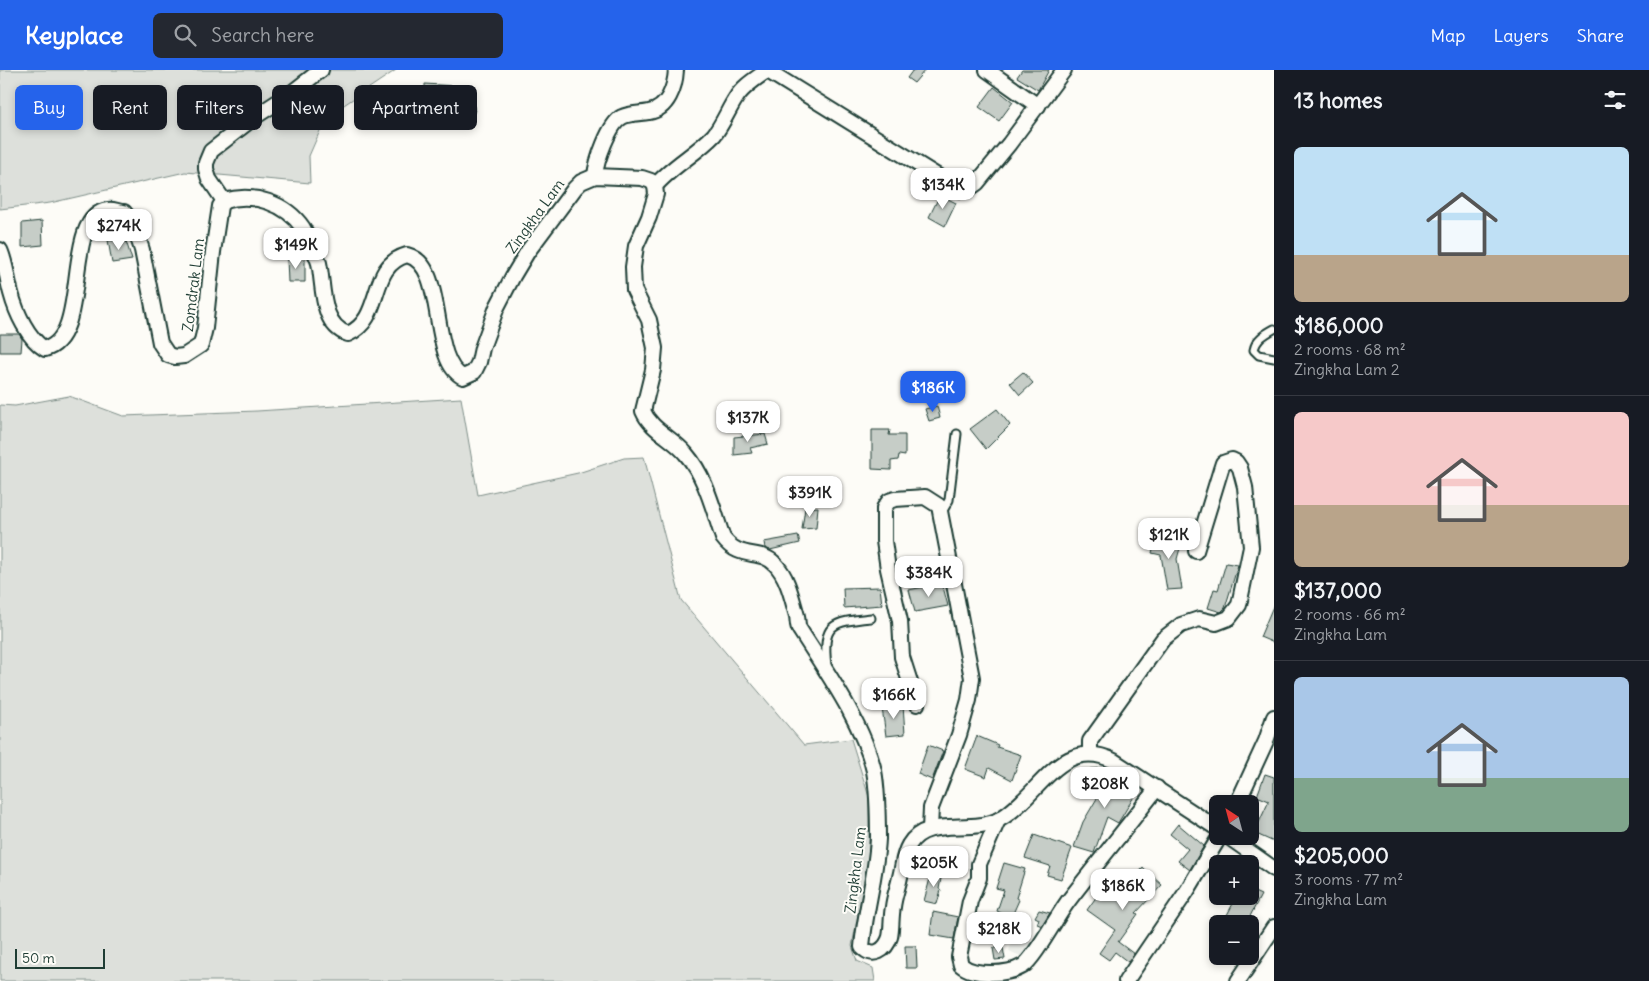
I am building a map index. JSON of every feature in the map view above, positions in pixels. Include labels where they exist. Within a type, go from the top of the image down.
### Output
[{"type":"street","points":[[224,201],[209,180],[206,169],[206,163],[211,151],[256,116],[290,94],[321,70]]},
{"type":"street","points":[[676,70],[674,87],[664,104],[655,110],[627,115],[615,123],[598,162],[595,176],[642,178],[650,181],[655,186],[672,169],[713,136],[722,124],[736,97],[743,89],[768,70],[955,188],[962,190],[970,188],[977,183],[1064,70]]},
{"type":"street","points":[[987,70],[1038,106]]},
{"type":"street","name":"Zingkha Lam","points":[[224,201],[232,199],[260,200],[275,204],[287,211],[296,220],[304,229],[319,262],[328,312],[337,328],[348,334],[356,330],[367,320],[382,278],[390,264],[394,260],[408,255],[416,258],[426,273],[437,305],[446,357],[453,369],[463,377],[474,372],[497,307],[528,251],[575,188],[581,182],[595,176]]},
{"type":"street","name":"Zingkha Lam","points":[[655,186],[655,199],[636,246],[633,267],[634,290],[648,320],[655,348],[653,370],[643,411],[649,421],[679,446],[690,458],[706,489],[726,543],[737,551],[763,557],[776,564],[789,590],[799,629],[857,725],[874,770],[877,793],[878,839],[863,931],[862,948],[866,952],[879,952],[890,937],[893,906],[903,859],[915,835],[930,829]]},
{"type":"street","name":"Zomdrak Lam","points":[[0,250],[11,294],[27,330],[36,344],[45,349],[50,348],[57,343],[71,320],[77,263],[90,222],[96,215],[108,210],[124,212],[134,225],[142,250],[160,343],[168,355],[175,357],[184,356],[201,345],[206,328],[213,252],[220,206],[224,201]]},
{"type":"street","points":[[1090,754],[1090,741],[1163,640],[1181,625],[1198,619],[1216,623],[1229,618],[1239,605],[1251,547],[1245,487],[1240,468],[1232,460],[1223,463],[1220,469],[1196,551]]},
{"type":"street","points":[[917,704],[902,657],[900,621],[887,560],[884,508],[889,501],[895,499],[925,497],[936,502],[941,514],[972,678],[970,700],[960,735],[930,808],[930,829],[971,826],[998,820],[1010,813],[1060,765],[1076,755],[1090,754],[1103,756],[1114,761],[1209,823]]},
{"type":"street","points":[[1242,795],[1274,717]]},
{"type":"street","points":[[998,820],[979,864],[979,878],[970,901],[959,957],[961,964],[973,976],[1008,971],[1024,966],[1033,956],[1068,901],[1157,788]]},
{"type":"street","points":[[1126,981],[1187,891],[1215,845]]},
{"type":"street","points":[[1240,845],[1274,869]]},
{"type":"street","points":[[1238,981],[1274,927]]},
{"type":"lane","points":[[1274,330],[1260,339],[1255,344],[1254,350],[1259,355],[1274,358]]},
{"type":"lane","points":[[941,514],[949,500],[957,434]]},
{"type":"lane","points":[[828,676],[825,639],[830,629],[849,621],[871,618]]},
{"type":"shaded area","points":[[0,70],[396,70],[374,85],[354,85],[354,98],[344,105],[344,85],[272,85],[272,130],[320,130],[309,156],[310,183],[185,172],[50,203],[0,209]]},
{"type":"shaded area","points":[[69,396],[123,416],[257,411],[461,398],[478,495],[578,473],[624,458],[644,457],[681,600],[804,745],[851,739],[869,797],[869,858],[852,946],[857,961],[873,968],[875,981],[0,981],[0,405],[15,406]]},
{"type":"shaded area","points":[[1016,923],[1028,927],[1024,938],[1031,944],[1023,957],[1009,951]]},
{"type":"building","points":[[913,70],[925,70],[914,83],[907,78]]},
{"type":"building","points":[[1022,70],[1049,70],[1038,90],[1017,77]]},
{"type":"building","points":[[994,87],[1013,102],[999,121],[979,107]]},
{"type":"building","points":[[940,195],[956,203],[945,226],[929,217]]},
{"type":"building","points":[[42,221],[43,245],[22,247],[22,223]]},
{"type":"building","points":[[108,240],[126,241],[132,260],[112,263]]},
{"type":"building","points":[[305,257],[305,282],[288,282],[287,259]]},
{"type":"building","points":[[0,334],[19,334],[22,339],[21,352],[0,352]]},
{"type":"building","points":[[1023,372],[1033,383],[1020,395],[1010,383]]},
{"type":"building","points":[[937,406],[940,418],[929,421],[925,409]]},
{"type":"building","points":[[997,409],[1010,425],[986,449],[970,429]]},
{"type":"building","points":[[872,430],[890,430],[889,435],[905,435],[905,456],[899,455],[898,460],[891,461],[891,470],[872,469]]},
{"type":"building","points":[[765,434],[768,444],[750,448],[752,453],[734,455],[734,437]]},
{"type":"building","points":[[818,507],[816,528],[802,529],[805,508]]},
{"type":"building","points":[[1157,534],[1182,541],[1177,559],[1182,589],[1167,590],[1161,555],[1152,553]]},
{"type":"building","points":[[798,536],[800,543],[770,550],[765,548],[764,542]]},
{"type":"building","points":[[1226,563],[1238,565],[1225,608],[1221,612],[1208,608],[1214,589],[1218,590]]},
{"type":"building","points":[[942,583],[948,606],[915,612],[909,590]]},
{"type":"building","points":[[880,587],[882,605],[844,608],[843,588]]},
{"type":"building","points":[[1274,604],[1274,643],[1260,637]]},
{"type":"building","points":[[903,705],[905,734],[886,736],[882,708]]},
{"type":"building","points":[[977,736],[998,745],[997,747],[1021,755],[1012,780],[989,768],[986,777],[965,769]]},
{"type":"building","points":[[928,745],[943,751],[932,780],[918,774]]},
{"type":"building","points":[[1103,768],[1138,790],[1118,823],[1107,817],[1094,853],[1074,847],[1083,822],[1109,778],[1089,778],[1090,769]]},
{"type":"building","points":[[1265,774],[1274,777],[1274,842],[1259,835],[1259,822],[1269,801],[1257,795]]},
{"type":"building","points":[[1178,824],[1204,846],[1190,870],[1178,861],[1188,849],[1170,834]]},
{"type":"building","points":[[1034,835],[1072,848],[1061,879],[1047,875],[1050,866],[1025,858]]},
{"type":"building","points":[[1004,863],[1025,869],[1016,898],[1019,900],[1011,918],[997,911],[1004,890],[996,888]]},
{"type":"building","points":[[1143,868],[1162,885],[1136,913],[1138,914],[1118,942],[1134,954],[1128,962],[1115,952],[1109,960],[1099,953],[1115,930],[1087,910],[1102,889],[1115,898]]},
{"type":"building","points":[[932,871],[942,873],[939,889],[941,890],[937,904],[924,901]]},
{"type":"building","points":[[1232,905],[1256,905],[1251,915],[1227,915]]},
{"type":"building","points":[[1039,910],[1050,913],[1042,926],[1037,924],[1039,919],[1035,917]]},
{"type":"building","points":[[933,912],[958,917],[954,939],[930,935]]},
{"type":"building","points":[[905,946],[916,946],[917,968],[906,968]]},
{"type":"building","points":[[993,948],[1003,948],[1005,959],[995,960]]}]
